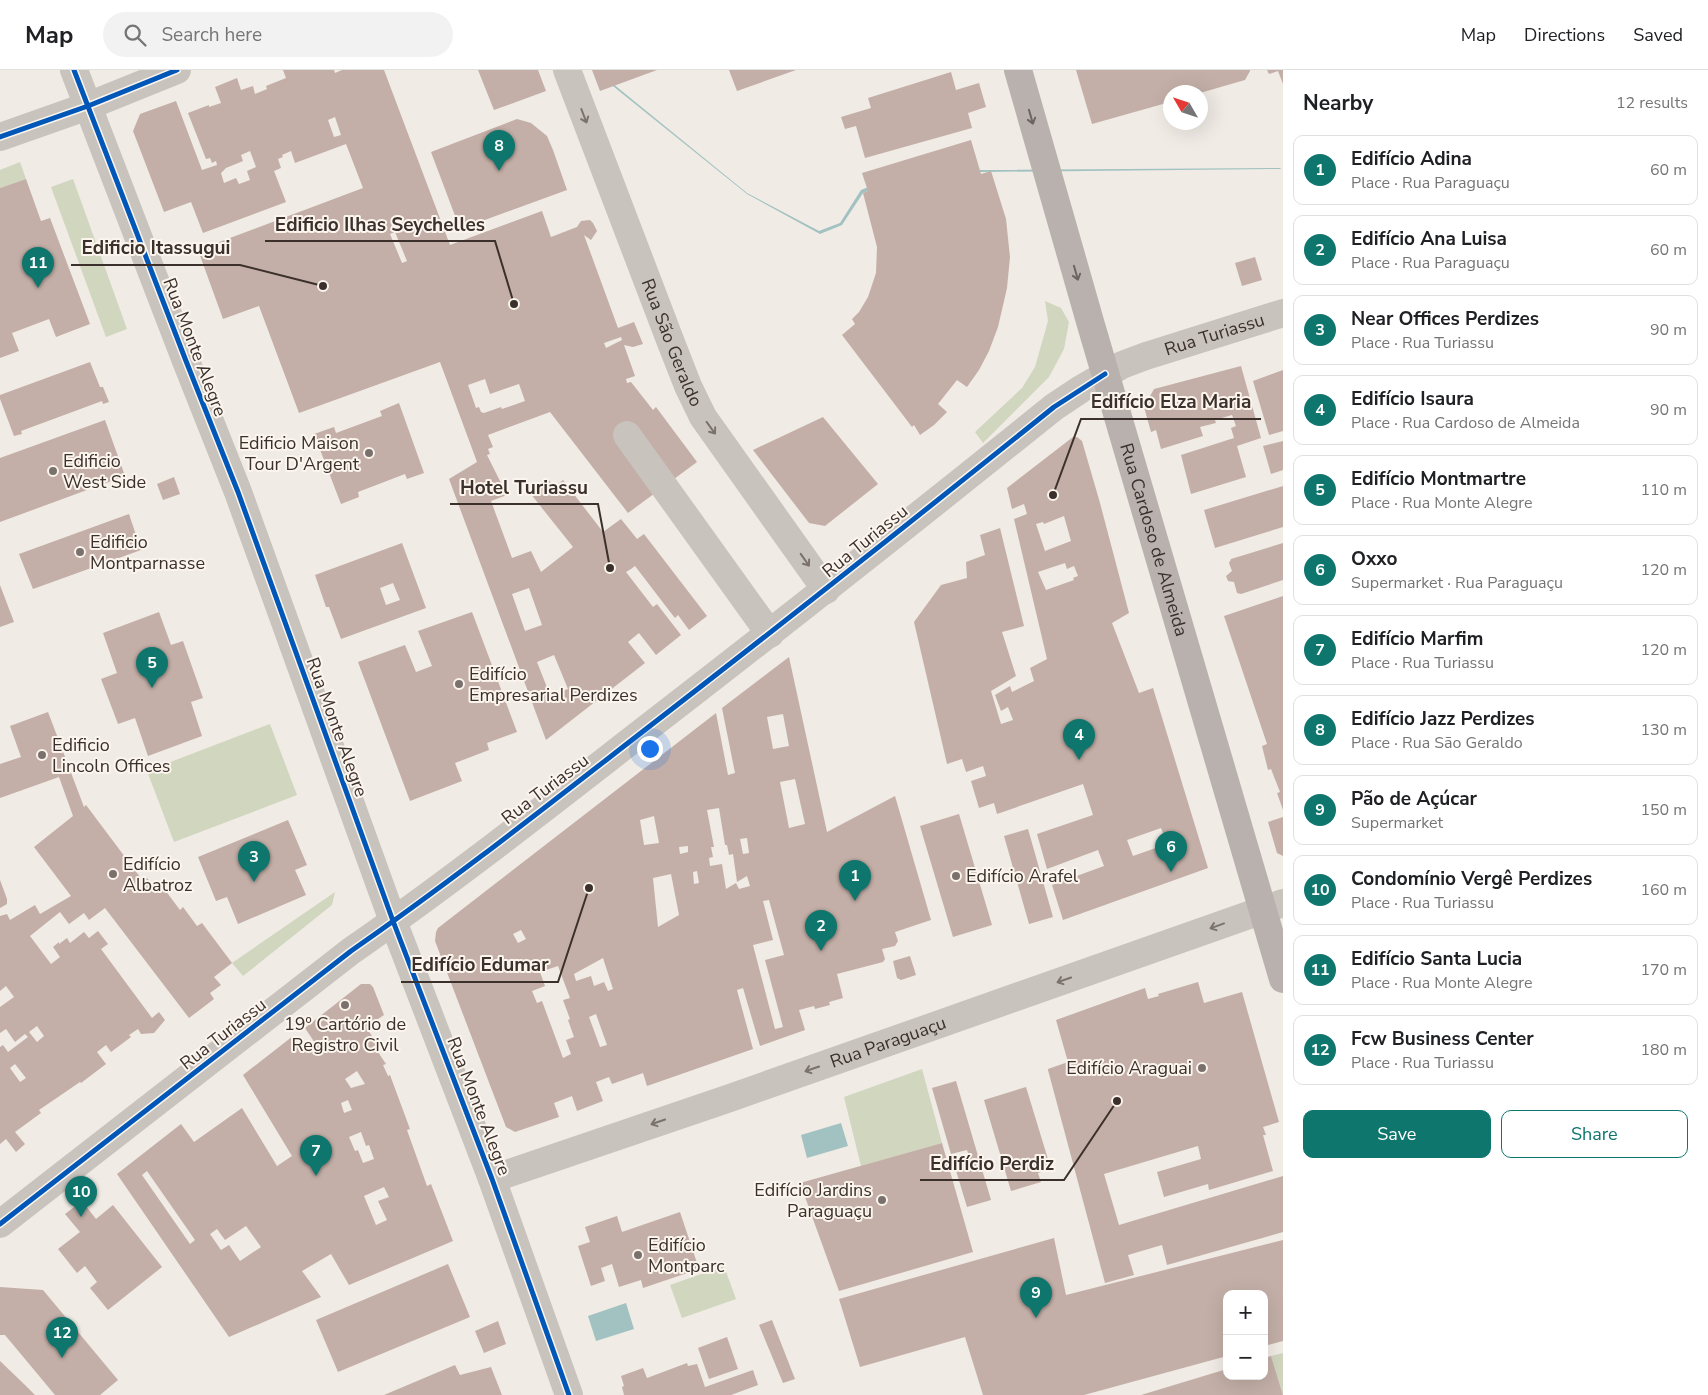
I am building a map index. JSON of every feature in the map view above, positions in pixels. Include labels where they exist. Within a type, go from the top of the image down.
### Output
[{"type":"main road","name":"Rua Cardoso de Almeida","points":[[1018,70],[1105,374],[1273,906],[1283,979]]},
{"type":"street","name":"Rua Monte Alegre","points":[[74,70],[238,492],[393,921],[492,1179],[568,1395]]},
{"type":"street","points":[[0,137],[88,106],[178,70]]},
{"type":"street","name":"Rua São Geraldo","points":[[567,70],[688,386],[703,417],[826,590]]},
{"type":"street","name":"Rua Turiassu","points":[[0,1224],[351,950],[393,921],[575,784],[770,634],[1054,407],[1105,374],[1146,356],[1283,312]]},
{"type":"street","points":[[627,435],[770,634]]},
{"type":"street","name":"Rua Paraguaçu","points":[[492,1179],[748,1092],[1273,906]]},
{"type":"green space","points":[[20,162],[26,179],[0,188],[0,170]]},
{"type":"green space","points":[[73,179],[127,329],[106,337],[51,187]]},
{"type":"green space","points":[[1045,301],[1061,308],[1069,322],[1064,349],[1049,377],[983,443],[975,432],[1022,388],[1035,367],[1048,321]]},
{"type":"green space","points":[[270,724],[297,795],[174,842],[147,771]]},
{"type":"green space","points":[[335,892],[332,905],[243,976],[232,963]]},
{"type":"green space","points":[[922,1069],[942,1143],[861,1166],[844,1097]]},
{"type":"green space","points":[[724,1266],[736,1299],[682,1318],[670,1285]]},
{"type":"green space","points":[[1283,1353],[1283,1395],[1271,1356]]},
{"type":"water","points":[[593,70],[596,70],[747,193],[819,231],[840,223],[861,190],[916,168],[980,170],[1281,169],[916,171],[863,193],[842,225],[820,234],[747,194]]},
{"type":"water","points":[[841,1123],[848,1146],[807,1158],[801,1135]]},
{"type":"water","points":[[626,1303],[634,1329],[596,1341],[588,1316]]},
{"type":"building","points":[[283,70],[334,70],[335,73],[342,70],[384,70],[450,245],[542,211],[551,237],[577,227],[581,221],[590,220],[597,231],[591,240],[584,235],[618,328],[634,322],[643,344],[633,347],[624,345],[635,376],[626,379],[627,383],[631,382],[653,410],[656,407],[697,462],[628,513],[550,412],[488,435],[493,447],[488,449],[490,454],[487,455],[507,495],[491,501],[512,558],[531,551],[541,572],[573,547],[530,493],[548,479],[554,487],[563,480],[603,532],[621,519],[637,539],[644,534],[707,616],[689,630],[678,615],[675,618],[635,566],[626,572],[653,607],[657,604],[681,635],[656,655],[639,633],[628,642],[645,663],[546,740],[449,479],[477,462],[440,362],[299,413],[259,306],[223,319],[198,250],[363,188],[346,144],[295,163],[291,151],[282,155],[283,157],[278,159],[281,168],[274,171],[286,202],[203,233],[191,202],[164,212],[133,131],[140,114],[176,101],[202,170],[217,165],[216,161],[212,163],[210,158],[206,159],[188,113],[209,105],[209,107],[221,103],[215,87],[237,78],[241,90],[253,86],[255,94],[267,89],[266,86],[286,78]],"holes":[[[335,117],[341,135],[334,137],[328,120]],[[250,151],[256,167],[247,171],[250,180],[239,184],[236,178],[224,183],[221,173],[226,168],[243,161],[241,155]],[[395,232],[407,261],[402,263],[390,234]],[[621,337],[622,340],[606,348],[604,343]],[[485,379],[490,394],[519,384],[525,401],[484,413],[481,412],[479,407],[476,408],[468,385]],[[529,588],[542,625],[525,631],[512,594]],[[554,655],[568,689],[550,695],[537,662]]]},
{"type":"building","points":[[478,70],[538,70],[546,91],[494,110]]},
{"type":"building","points":[[592,70],[657,70],[600,91]]},
{"type":"building","points":[[729,70],[796,70],[737,91]]},
{"type":"building","points":[[1076,70],[1250,70],[1245,80],[1208,91],[1208,85],[1163,85],[1163,104],[1092,124]]},
{"type":"building","points":[[1267,70],[1283,70],[1283,84],[1278,71],[1269,74]]},
{"type":"building","points":[[951,72],[956,90],[979,83],[986,107],[968,113],[972,128],[865,158],[856,126],[845,129],[841,117],[871,108],[868,98]]},
{"type":"building","points":[[517,119],[531,123],[547,136],[567,190],[460,229],[431,152]]},
{"type":"building","points":[[971,140],[981,174],[991,171],[1006,219],[1010,257],[1007,288],[998,327],[979,370],[967,387],[957,380],[938,404],[947,412],[920,435],[842,335],[855,324],[852,319],[859,312],[868,297],[876,273],[877,247],[863,193],[868,191],[862,173]]},
{"type":"building","points":[[26,179],[41,221],[50,218],[90,324],[56,337],[49,319],[12,333],[19,351],[0,358],[0,188]]},
{"type":"building","points":[[1255,257],[1262,280],[1242,286],[1235,263]]},
{"type":"building","points":[[90,362],[100,387],[103,387],[109,402],[103,404],[102,401],[21,431],[22,434],[14,436],[0,395]]},
{"type":"building","points":[[1241,366],[1261,438],[1237,446],[1246,477],[1191,494],[1181,455],[1234,438],[1231,428],[1236,426],[1232,415],[1215,420],[1216,423],[1200,427],[1203,436],[1161,449],[1156,430],[1151,432],[1144,407],[1154,389]]},
{"type":"building","points":[[1283,370],[1283,431],[1269,435],[1253,381]]},
{"type":"building","name":"Edificio Maison Tour D'Argent","points":[[399,403],[424,473],[407,479],[405,474],[358,492],[359,497],[341,504],[314,434],[334,427],[336,433],[382,416],[380,411]]},
{"type":"building","points":[[823,417],[878,484],[825,526],[809,523],[753,450]]},
{"type":"building","points":[[105,420],[125,476],[0,522],[0,458]]},
{"type":"building","points":[[1073,437],[1077,437],[1082,441],[1129,613],[1112,623],[1139,693],[1153,688],[1208,868],[1063,920],[1052,885],[1104,866],[1098,850],[1047,869],[1037,834],[1093,815],[1083,784],[997,814],[994,803],[979,808],[971,781],[986,776],[983,766],[966,772],[962,759],[947,764],[914,622],[941,585],[967,578],[966,562],[985,555],[980,535],[1000,528],[1024,626],[1002,632],[1016,676],[991,691],[1001,724],[1013,720],[1008,707],[1001,711],[995,695],[1010,686],[1012,692],[1034,681],[1030,668],[1047,659],[1014,519],[1027,514],[1024,504],[1012,509],[1007,488]],"holes":[[[1064,516],[1071,541],[1045,551],[1036,524],[1043,522],[1044,524]],[[1065,563],[1067,569],[1074,566],[1078,576],[1073,578],[1074,580],[1046,590],[1038,572]],[[1161,828],[1167,844],[1133,856],[1127,840]]]},
{"type":"building","points":[[1283,441],[1283,470],[1271,474],[1263,446]]},
{"type":"building","points":[[174,477],[180,494],[163,500],[157,484]]},
{"type":"building","points":[[1283,486],[1283,527],[1215,548],[1204,510]]},
{"type":"building","name":"Edificio Montparnasse","points":[[129,514],[141,550],[33,589],[19,554]]},
{"type":"building","points":[[402,543],[426,608],[341,639],[329,607],[326,607],[315,575]],"holes":[[[393,583],[400,600],[386,605],[380,588]]]},
{"type":"building","points":[[1283,543],[1283,580],[1241,594],[1237,593],[1234,582],[1228,581],[1226,576],[1232,571],[1229,563],[1231,559]]},
{"type":"building","points":[[0,585],[14,622],[0,627]]},
{"type":"building","points":[[1283,596],[1283,810],[1277,793],[1280,792],[1271,769],[1268,770],[1262,746],[1267,744],[1224,616]]},
{"type":"building","points":[[159,612],[171,645],[183,641],[203,698],[191,702],[202,736],[148,756],[135,718],[118,724],[101,679],[117,673],[103,633]]},
{"type":"building","points":[[472,612],[517,732],[487,743],[489,750],[455,763],[462,781],[410,801],[358,662],[405,645],[416,672],[432,666],[418,631]]},
{"type":"building","points":[[789,657],[827,832],[895,796],[931,920],[895,932],[898,941],[895,946],[882,949],[885,959],[883,962],[837,974],[843,998],[829,1002],[830,1005],[815,1009],[814,1006],[799,1010],[805,1030],[760,1046],[743,988],[737,990],[753,1049],[647,1086],[643,1073],[612,1084],[609,1077],[596,1082],[603,1101],[577,1111],[572,1096],[554,1103],[559,1117],[515,1132],[506,1127],[435,941],[436,932],[438,928],[716,713],[728,775],[735,773],[722,708]],"holes":[[[783,714],[789,746],[773,749],[767,717]],[[795,779],[805,824],[789,828],[780,782]],[[719,808],[725,845],[727,845],[729,855],[733,854],[737,882],[747,876],[750,886],[739,889],[736,883],[726,889],[722,864],[710,866],[709,858],[713,857],[711,847],[714,847],[707,810]],[[654,816],[659,843],[644,845],[640,820]],[[747,838],[749,853],[743,854],[740,839]],[[688,846],[688,852],[680,854],[679,847]],[[697,871],[699,883],[694,884],[693,872]],[[671,874],[679,915],[658,927],[653,878]],[[769,900],[784,955],[765,960],[783,1027],[775,1029],[753,945],[773,940],[763,901]],[[521,930],[526,939],[518,943],[513,934]],[[603,958],[613,989],[608,991],[604,982],[594,986],[591,976],[576,981],[574,974]],[[558,966],[570,998],[563,1000],[574,1037],[566,1040],[571,1054],[563,1058],[542,1001],[537,1003],[532,991],[545,986],[540,972]],[[596,1014],[607,1045],[600,1047],[589,1017]]]},
{"type":"building","points":[[48,712],[84,807],[86,805],[143,881],[147,878],[155,888],[157,886],[159,889],[161,887],[180,910],[183,907],[197,926],[202,923],[232,963],[214,977],[221,985],[210,993],[214,999],[189,1018],[105,908],[89,920],[84,913],[69,924],[60,912],[30,936],[51,964],[60,957],[53,947],[59,942],[59,944],[67,938],[70,943],[84,932],[89,938],[98,931],[108,944],[101,949],[152,1018],[159,1012],[165,1020],[154,1033],[141,1034],[138,1029],[129,1035],[131,1037],[111,1052],[106,1045],[97,1052],[106,1064],[81,1083],[39,1110],[41,1113],[15,1132],[25,1144],[16,1152],[6,1139],[0,1144],[0,1047],[3,1045],[8,1052],[28,1037],[25,1034],[15,1042],[6,1029],[0,1033],[0,1007],[14,997],[6,986],[0,991],[0,916],[7,914],[10,920],[35,905],[40,914],[71,896],[34,847],[73,816],[59,777],[0,798],[0,764],[21,757],[10,726]],"holes":[[[37,1026],[44,1036],[37,1042],[29,1032]],[[15,1064],[26,1078],[20,1082],[10,1068]]]},
{"type":"building","name":"Edifício Arafel","points":[[959,814],[992,925],[953,937],[920,826]]},
{"type":"building","points":[[1283,817],[1283,856],[1277,853],[1268,822]]},
{"type":"building","points":[[288,820],[307,865],[295,870],[306,895],[238,924],[227,897],[216,901],[198,857]]},
{"type":"building","points":[[1028,829],[1053,917],[1029,924],[1004,836]]},
{"type":"building","points":[[0,880],[7,904],[0,908]]},
{"type":"building","points":[[910,956],[916,975],[901,980],[897,978],[893,961]]},
{"type":"building","points":[[1198,982],[1204,1003],[1242,992],[1279,1122],[1263,1127],[1266,1135],[1263,1135],[1273,1171],[1209,1190],[1208,1184],[1164,1197],[1157,1172],[1201,1159],[1198,1146],[1104,1174],[1119,1225],[1283,1176],[1283,1232],[1167,1265],[1162,1245],[1128,1255],[1134,1275],[1105,1283],[1048,1070],[1068,1062],[1056,1020],[1145,988],[1148,999],[1159,996],[1158,994]]},
{"type":"building","points":[[361,984],[370,984],[373,987],[384,1015],[366,1027],[380,1048],[376,1049],[386,1064],[383,1065],[388,1076],[390,1075],[410,1129],[407,1130],[427,1186],[431,1184],[453,1241],[349,1285],[331,1254],[302,1271],[321,1297],[229,1337],[117,1174],[181,1124],[194,1142],[242,1108],[277,1166],[292,1156],[243,1075],[293,1036],[302,1050],[315,1043],[305,1028]],"holes":[[[357,1071],[365,1084],[351,1088],[345,1079]],[[348,1100],[352,1110],[344,1113],[341,1103]],[[361,1132],[366,1146],[369,1145],[374,1159],[363,1163],[358,1150],[355,1151],[349,1137]],[[147,1171],[195,1240],[190,1244],[142,1175]],[[384,1187],[389,1197],[378,1201],[387,1220],[376,1225],[364,1196]],[[246,1226],[261,1247],[240,1261],[229,1245],[221,1250],[210,1234],[217,1229],[225,1240]]]},
{"type":"building","points":[[956,1081],[991,1200],[967,1207],[954,1164],[970,1160],[967,1150],[951,1154],[932,1088]]},
{"type":"building","points":[[1026,1087],[1051,1169],[1038,1173],[1041,1182],[1011,1191],[984,1100]]},
{"type":"building","points":[[942,1143],[973,1252],[839,1291],[800,1183]]},
{"type":"building","points":[[82,1201],[96,1219],[113,1205],[162,1267],[108,1310],[90,1288],[97,1282],[85,1266],[77,1273],[58,1249],[80,1232],[65,1214]]},
{"type":"building","name":"Edifício Montparc","points":[[680,1212],[699,1269],[643,1288],[641,1280],[619,1287],[612,1264],[601,1268],[605,1281],[591,1286],[578,1246],[590,1242],[585,1227],[617,1216],[622,1232]]},
{"type":"building","points":[[1054,1238],[1066,1295],[1283,1240],[1283,1341],[1268,1345],[1268,1290],[1223,1290],[1223,1357],[1084,1395],[983,1395],[965,1337],[860,1367],[839,1299]]},
{"type":"building","points":[[448,1264],[470,1317],[338,1372],[316,1320]]},
{"type":"building","points":[[0,1287],[43,1290],[118,1380],[100,1395],[55,1395],[5,1335],[0,1335]]},
{"type":"building","points":[[772,1320],[795,1379],[783,1383],[759,1325]]},
{"type":"building","points":[[498,1321],[506,1344],[484,1353],[475,1331]]},
{"type":"building","points":[[727,1337],[738,1369],[709,1379],[698,1348]]},
{"type":"building","points":[[1271,1356],[1283,1395],[1141,1395],[1223,1370],[1223,1380],[1268,1380],[1268,1357]]},
{"type":"building","points":[[0,1361],[25,1385],[35,1395],[0,1395]]},
{"type":"building","points":[[687,1363],[688,1366],[697,1364],[705,1387],[753,1370],[758,1385],[731,1395],[624,1395],[621,1376],[643,1368],[647,1378]]},
{"type":"building","points":[[455,1365],[460,1375],[491,1367],[502,1395],[384,1395]]},
{"type":"cycle path","points":[[74,70],[238,492],[393,921],[492,1179],[569,1395]]},
{"type":"cycle path","points":[[0,137],[88,106],[177,70]]},
{"type":"cycle path","points":[[0,1224],[351,951],[460,872],[566,791],[794,614],[1054,407],[1105,374]]},
{"type":"place","name":"Edifício Jazz Perdizes","points":[[499,171]]},
{"type":"place","name":"Edificio Itassugui","points":[[323,286]]},
{"type":"place","name":"Edifício Santa Lucia","points":[[38,288]]},
{"type":"place","name":"Edificio Ilhas Seychelles","points":[[514,304]]},
{"type":"place","name":"Edificio Maison Tour D'Argent","points":[[369,453]]},
{"type":"place","name":"Edificio West Side","points":[[53,471]]},
{"type":"place","name":"Edifício Elza Maria","points":[[1053,495]]},
{"type":"place","name":"Edificio Montparnasse","points":[[80,552]]},
{"type":"place","name":"Hotel Turiassu","points":[[610,568]]},
{"type":"place","name":"Edifício Empresarial Perdizes","points":[[459,684]]},
{"type":"place","name":"Edifício Montmartre","points":[[152,688]]},
{"type":"place","name":"Edificio Lincoln Offices","points":[[42,755]]},
{"type":"place","name":"Edifício Isaura","points":[[1079,760]]},
{"type":"place","name":"Oxxo","points":[[1171,872]]},
{"type":"place","name":"Edifício Albatroz","points":[[113,874]]},
{"type":"place","name":"Edifício Arafel","points":[[956,876]]},
{"type":"place","name":"Near Offices Perdizes","points":[[254,882]]},
{"type":"place","name":"Edifício Edumar","points":[[589,888]]},
{"type":"place","name":"Edifício Adina","points":[[855,901]]},
{"type":"place","name":"Edifício Ana Luisa","points":[[821,951]]},
{"type":"place","name":"19º Cartório de Registro Civil","points":[[345,1005]]},
{"type":"place","name":"Edifício Araguai","points":[[1202,1068]]},
{"type":"place","name":"Edifício Perdiz","points":[[1117,1101]]},
{"type":"place","name":"Edifício Marfim","points":[[316,1176]]},
{"type":"place","name":"Edifício Jardins Paraguaçu","points":[[882,1200]]},
{"type":"place","name":"Condomínio Vergê Perdizes","points":[[81,1217]]},
{"type":"place","name":"Edifício Montparc","points":[[638,1255]]},
{"type":"place","name":"Pão de Açúcar","points":[[1036,1318]]},
{"type":"place","name":"Fcw Business Center","points":[[62,1358]]}]
